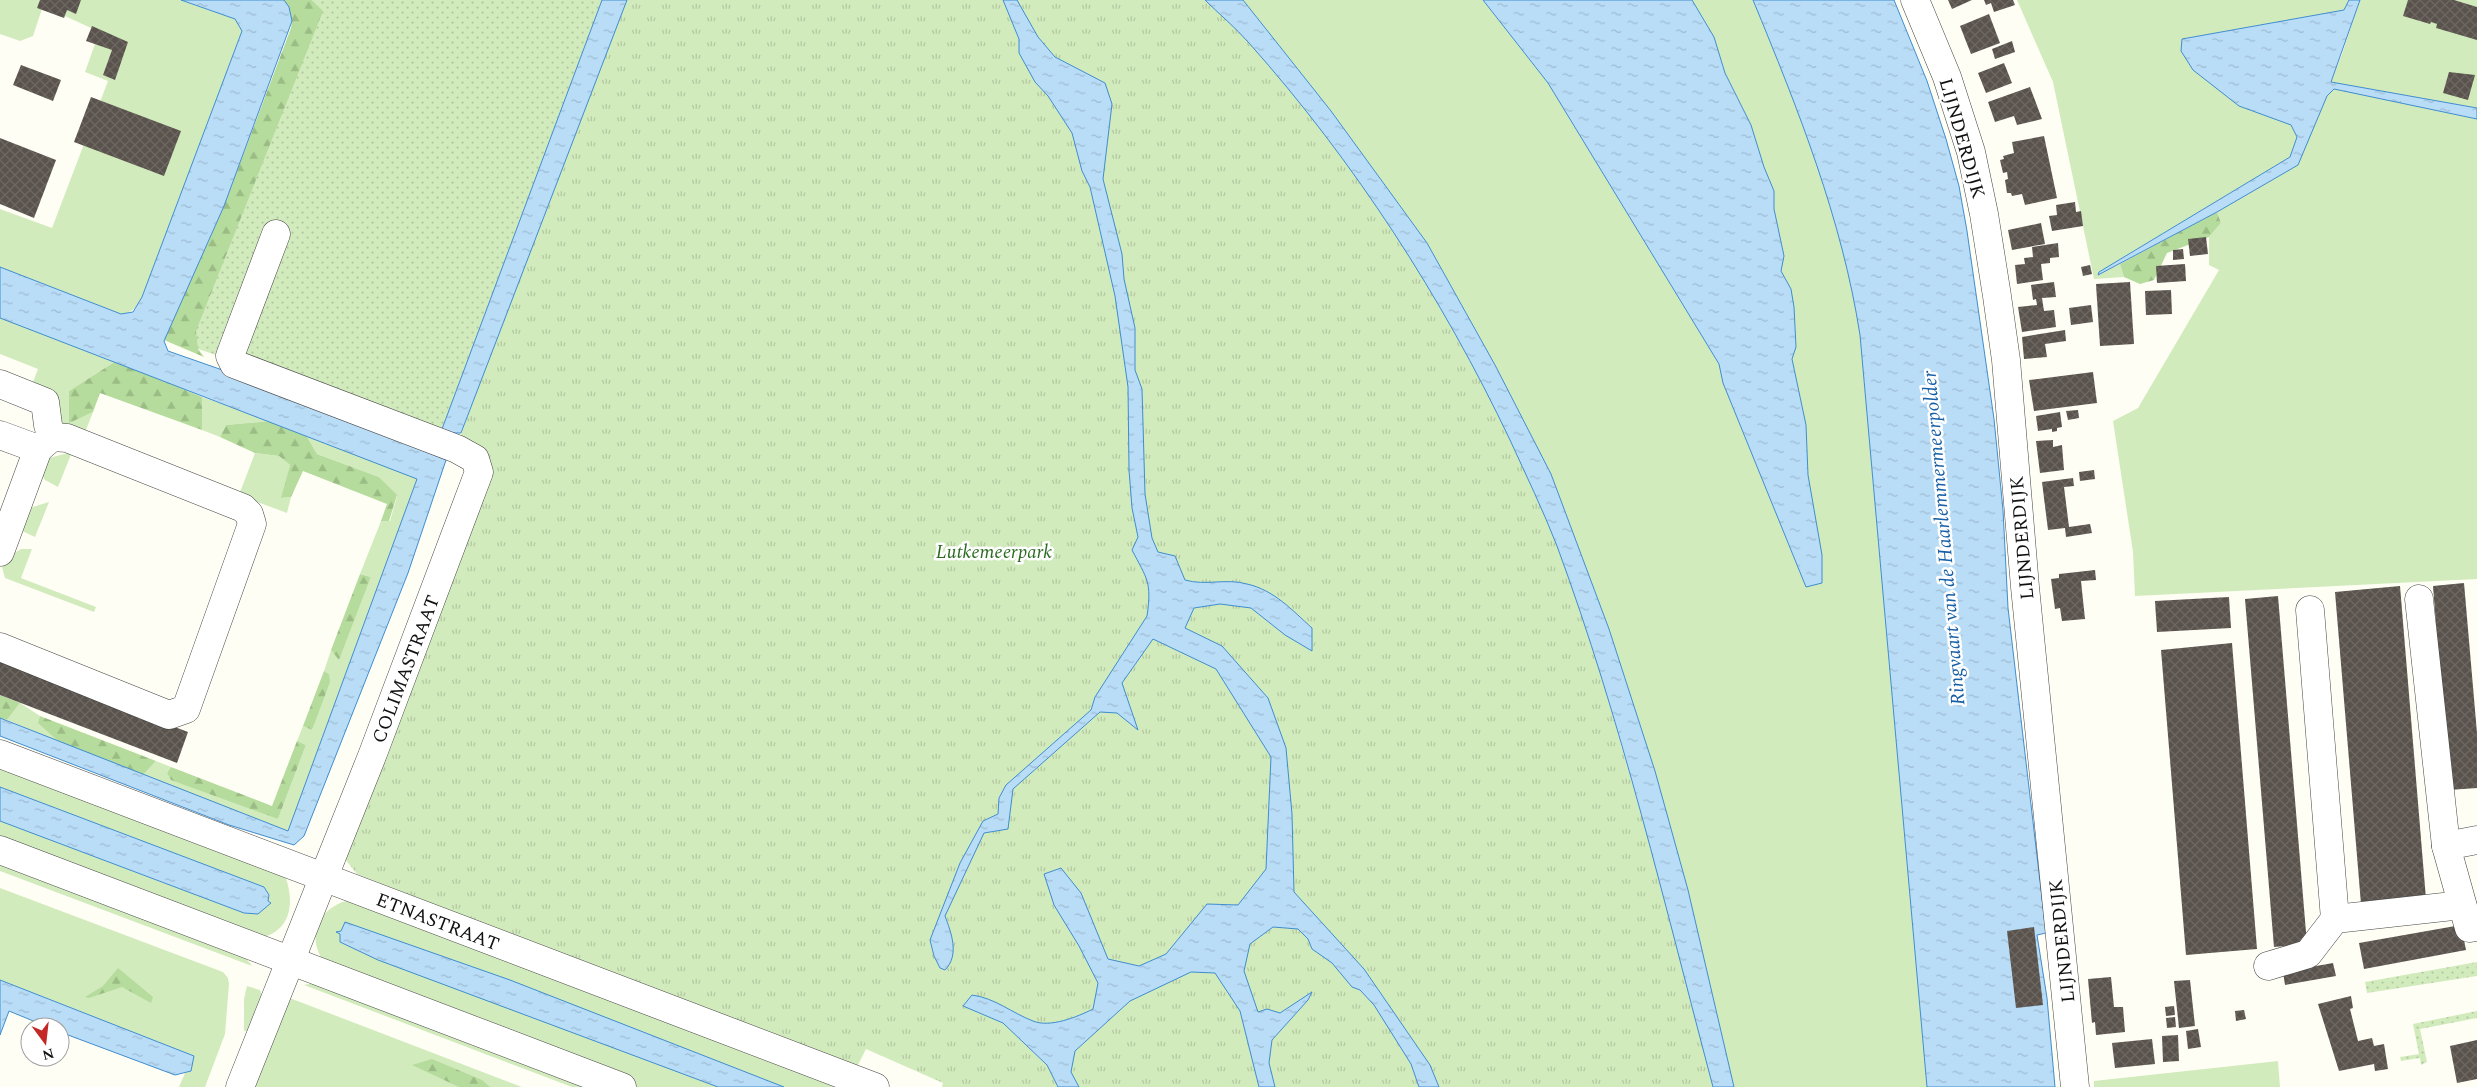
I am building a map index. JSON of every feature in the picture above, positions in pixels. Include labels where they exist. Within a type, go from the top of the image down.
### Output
[{"type":"street","name":"LIJNDERDIJK","points":[[1916,0],[1947,77],[1970,152],[1984,214],[1997,296],[2006,360],[2026,597],[2075,1087]]},
{"type":"street","name":"COLIMASTRAAT","points":[[240,1087],[289,959],[324,878],[479,472],[475,459],[457,449],[234,364],[230,356],[276,234]]},
{"type":"street","points":[[0,384],[45,402],[48,425],[45,443],[0,552]]},
{"type":"street","points":[[0,436],[45,443],[67,438],[243,508],[249,514],[252,524],[186,710],[178,714],[170,715],[0,647]]},
{"type":"street","points":[[2335,919],[2470,916],[2446,846],[2419,599]]},
{"type":"street","points":[[2268,966],[2308,954],[2335,919],[2310,610]]},
{"type":"street","name":"ETNASTRAAT","points":[[0,754],[875,1087]]},
{"type":"street","points":[[2446,846],[2477,840]]},
{"type":"street","points":[[0,850],[622,1087]]},
{"type":"green space","points":[[0,0],[181,0],[235,19],[242,31],[142,297],[131,311],[121,314],[0,267],[0,209],[52,228],[108,81],[85,72],[96,41],[91,28],[43,6],[33,36],[20,41],[0,34]]},
{"type":"green space","points":[[284,0],[312,0],[324,11],[198,349],[204,357],[164,340],[224,206],[291,28],[292,21]]},
{"type":"green space","points":[[312,0],[602,0],[442,429],[198,349],[196,331],[323,11]]},
{"type":"green space","name":"Lutkemeerpark","points":[[619,0],[1219,0],[1408,239],[1557,523],[1720,1087],[942,1087],[943,1083],[866,1049],[855,1071],[357,874],[341,854],[487,470],[457,446]]},
{"type":"green space","points":[[1243,0],[1483,0],[1548,83],[1719,364],[1723,383],[1806,587],[1808,475],[1806,425],[1792,359],[1796,347],[1791,289],[1781,271],[1784,256],[1774,209],[1774,191],[1764,167],[1751,125],[1725,73],[1714,37],[1692,0],[1753,0],[1817,165],[1842,249],[1860,335],[1927,1087],[1734,1087],[1688,890],[1655,771],[1609,629],[1551,474],[1495,365],[1427,243],[1331,111]]},
{"type":"green space","points":[[2017,0],[2349,0],[2345,10],[2182,39],[2275,118],[2291,125],[2297,137],[2290,157],[2099,272],[2099,274],[2120,264],[2124,277],[2094,279],[2053,82]]},
{"type":"green space","points":[[2360,0],[2477,0],[2477,108],[2340,84],[2477,119],[2477,579],[2135,596],[2133,552],[2113,421],[2138,408],[2219,270],[2209,265],[2209,237],[2221,223],[2217,212],[2298,164],[2342,54]]},
{"type":"green space","points":[[2217,212],[2221,223],[2209,237],[2167,253],[2154,280],[2140,284],[2124,277],[2120,264]]},
{"type":"green space","points":[[0,318],[116,361],[69,391],[69,422],[93,412],[84,435],[53,423],[31,387],[38,369],[0,354]]},
{"type":"green space","points":[[116,361],[202,397],[202,430],[100,393],[93,412],[69,423],[69,391]]},
{"type":"green space","points":[[202,397],[270,421],[226,425],[220,437],[202,430]]},
{"type":"green space","points":[[270,421],[306,435],[317,454],[379,477],[397,495],[389,521],[381,521],[387,504],[303,471],[291,497],[281,498],[290,465],[279,456],[255,453],[220,437],[226,425]]},
{"type":"green space","points":[[306,435],[417,479],[288,831],[143,775],[156,761],[171,767],[167,773],[278,819],[306,745],[297,741],[303,726],[312,730],[329,674],[324,671],[331,650],[339,659],[371,577],[360,574],[381,521],[390,521],[397,496],[379,477],[317,454]]},
{"type":"green space","points":[[72,452],[58,487],[45,480],[41,474],[49,458]]},
{"type":"green space","points":[[255,453],[279,456],[290,465],[282,498],[291,497],[287,513],[239,495]]},
{"type":"green space","points":[[49,502],[35,537],[22,531],[19,525],[26,509]]},
{"type":"green space","points":[[21,549],[32,549],[21,578],[96,607],[94,612],[5,578],[2,567],[9,556]]},
{"type":"green space","points":[[360,574],[371,577],[339,660],[331,650]]},
{"type":"green space","points":[[324,671],[329,674],[330,682],[312,730],[303,726]]},
{"type":"green space","points":[[0,695],[20,703],[7,720],[0,718]]},
{"type":"green space","points":[[20,703],[40,716],[39,723],[59,742],[7,720]]},
{"type":"green space","points":[[40,716],[156,761],[143,775],[59,742],[38,723]]},
{"type":"green space","points":[[297,741],[306,745],[278,819],[171,780],[167,773],[171,767],[272,806]]},
{"type":"green space","points":[[0,764],[284,873],[290,900],[287,917],[283,925],[267,936],[248,937],[0,845],[0,821],[244,913],[271,903],[268,901],[269,895],[264,887],[0,787]]},
{"type":"green space","points":[[0,859],[238,948],[252,966],[0,871]]},
{"type":"green space","points":[[0,888],[223,972],[228,978],[229,984],[225,1034],[205,1087],[179,1087],[185,1073],[191,1071],[194,1056],[0,980]]},
{"type":"green space","points":[[354,899],[856,1087],[637,1087],[333,972],[323,961],[318,950],[315,938],[317,928],[329,909]]},
{"type":"green space","points":[[2477,962],[2477,976],[2367,993],[2365,982]]},
{"type":"green space","points":[[118,968],[153,997],[151,1003],[122,987],[89,998],[85,997],[103,986]]},
{"type":"green space","points":[[325,981],[603,1087],[572,1087],[304,985]]},
{"type":"green space","points":[[247,986],[260,990],[262,996],[249,1031],[244,1031],[244,999]]},
{"type":"green space","points":[[287,997],[522,1087],[252,1087]]},
{"type":"green space","points":[[2477,1011],[2477,1018],[2420,1029],[2427,1062],[2421,1065],[2420,1058],[2401,1061],[2400,1057],[2419,1054],[2413,1024]]},
{"type":"green space","points":[[432,1059],[482,1080],[490,1087],[459,1087],[412,1065]]},
{"type":"green space","points":[[2278,1061],[2280,1087],[2094,1087],[2094,1081]]},
{"type":"water","points":[[181,0],[284,0],[289,7],[292,21],[224,206],[164,341],[168,351],[251,380],[446,460],[408,573],[304,836],[294,845],[229,825],[0,736],[0,718],[288,831],[417,479],[0,318],[0,267],[121,314],[133,312],[142,297],[242,31],[235,19]]},
{"type":"water","points":[[602,0],[627,0],[461,433],[453,433],[442,429]]},
{"type":"water","points":[[1003,0],[1017,0],[1038,37],[1055,57],[1105,83],[1112,104],[1103,179],[1122,254],[1124,279],[1135,328],[1135,370],[1142,389],[1145,494],[1152,538],[1158,552],[1175,556],[1185,580],[1193,582],[1239,582],[1257,587],[1274,596],[1312,628],[1312,651],[1285,635],[1251,608],[1220,604],[1194,608],[1185,628],[1222,646],[1268,698],[1286,748],[1292,814],[1294,892],[1364,969],[1430,1065],[1439,1087],[1419,1087],[1411,1064],[1374,1005],[1360,990],[1352,987],[1332,963],[1312,949],[1308,939],[1298,929],[1273,927],[1250,944],[1244,971],[1258,1012],[1267,1009],[1280,1013],[1312,992],[1308,1000],[1272,1040],[1269,1063],[1275,1087],[1259,1087],[1240,1011],[1215,973],[1191,972],[1130,1001],[1075,1051],[1071,1072],[1079,1087],[1058,1087],[1047,1065],[1003,1023],[963,1006],[972,995],[996,1002],[1040,1023],[1071,1018],[1093,1009],[1098,983],[1079,946],[1054,905],[1044,874],[1061,868],[1081,893],[1108,959],[1139,966],[1166,954],[1207,904],[1238,905],[1266,869],[1271,757],[1216,669],[1153,639],[1122,683],[1138,730],[1117,713],[1100,712],[1013,789],[1008,829],[984,833],[945,916],[953,943],[950,964],[945,970],[940,968],[934,956],[930,940],[960,863],[983,821],[998,814],[999,798],[1006,785],[1091,710],[1095,697],[1147,616],[1149,595],[1147,581],[1132,550],[1138,537],[1132,508],[1129,470],[1128,387],[1115,296],[1090,187],[1082,171],[1072,133],[1048,96],[1035,82],[1019,53],[1019,39]]},
{"type":"water","points":[[1205,0],[1243,0],[1331,111],[1427,243],[1495,365],[1551,474],[1609,629],[1655,771],[1688,890],[1734,1087],[1713,1087],[1660,883],[1602,679],[1557,546],[1510,440],[1455,334],[1393,232],[1360,183],[1288,88],[1244,37]]},
{"type":"water","points":[[1483,0],[1692,0],[1714,37],[1725,73],[1751,125],[1764,167],[1774,191],[1774,209],[1784,256],[1781,271],[1791,289],[1794,307],[1796,347],[1792,359],[1806,425],[1808,475],[1822,555],[1822,583],[1806,587],[1723,383],[1719,364],[1548,83]]},
{"type":"water","name":"Ringvaart van de Haarlemmermeerpolder","points":[[1753,0],[1894,0],[1927,81],[1946,139],[1959,186],[1967,231],[1994,419],[2003,510],[2008,608],[2046,933],[2037,935],[2047,998],[2055,1087],[1927,1087],[1860,335],[1842,249],[1817,165]]},
{"type":"water","points":[[2349,0],[2360,0],[2331,82],[2477,108],[2477,119],[2334,89],[2327,96],[2298,165],[2217,212],[2098,275],[2099,272],[2290,157],[2297,137],[2291,125],[2239,106],[2193,70],[2181,51],[2182,39],[2344,10]]},
{"type":"water","points":[[0,787],[264,887],[269,895],[268,901],[271,903],[258,914],[244,913],[0,821]]},
{"type":"water","points":[[345,922],[510,980],[784,1087],[718,1087],[378,960],[340,942],[340,934],[336,932],[341,931]]},
{"type":"water","points":[[0,980],[194,1056],[191,1071],[175,1075],[70,1036],[70,1017],[24,1017],[9,1011],[0,1035]]},
{"type":"building","points":[[40,0],[81,0],[76,14],[67,10],[64,18],[37,8]]},
{"type":"building","points":[[1948,0],[1972,0],[1952,9]]},
{"type":"building","points":[[1984,0],[2013,0],[2015,5],[1994,12],[1991,3],[1986,5]]},
{"type":"building","points":[[2408,0],[2454,0],[2477,7],[2477,40],[2436,28],[2437,24],[2431,22],[2430,24],[2403,16]]},
{"type":"building","points":[[1989,14],[2000,43],[1971,54],[1960,26]]},
{"type":"building","points":[[92,26],[128,42],[115,80],[103,75],[112,50],[86,41]]},
{"type":"building","points":[[2012,41],[2015,52],[1995,59],[1992,49]]},
{"type":"building","points":[[2004,63],[2012,83],[1986,93],[1978,73]]},
{"type":"building","points":[[21,65],[61,80],[53,101],[13,85]]},
{"type":"building","points":[[2449,72],[2475,75],[2468,100],[2443,93]]},
{"type":"building","points":[[2030,87],[2042,119],[2017,125],[2014,116],[1995,122],[1988,102]]},
{"type":"building","points":[[91,97],[181,131],[164,176],[74,142]]},
{"type":"building","points":[[2044,136],[2057,198],[2025,205],[2022,194],[2012,196],[2011,193],[2007,193],[2005,180],[2008,179],[2007,172],[2003,173],[2000,160],[2004,159],[2003,156],[2014,153],[2012,142]]},
{"type":"building","points":[[0,138],[56,160],[34,218],[0,204]]},
{"type":"building","points":[[2075,202],[2076,212],[2081,211],[2083,226],[2052,231],[2049,216],[2057,215],[2056,205]]},
{"type":"building","points":[[2041,223],[2045,244],[2012,250],[2008,230]]},
{"type":"building","points":[[2206,237],[2208,254],[2190,256],[2188,239]]},
{"type":"building","points":[[2058,243],[2059,257],[2050,258],[2050,263],[2041,264],[2043,280],[2017,284],[2015,265],[2025,264],[2024,258],[2033,257],[2032,247]]},
{"type":"building","points":[[2183,249],[2184,259],[2173,260],[2173,250]]},
{"type":"building","points":[[2185,264],[2186,281],[2157,283],[2156,266]]},
{"type":"building","points":[[2090,265],[2092,274],[2083,276],[2081,267]]},
{"type":"building","points":[[2054,282],[2056,297],[2042,298],[2044,311],[2054,310],[2056,327],[2022,332],[2018,307],[2037,305],[2036,299],[2033,300],[2031,285]]},
{"type":"building","points":[[2130,282],[2134,344],[2100,346],[2096,284]]},
{"type":"building","points":[[2171,290],[2172,314],[2146,315],[2145,291]]},
{"type":"building","points":[[2091,305],[2093,322],[2071,325],[2069,308]]},
{"type":"building","points":[[2065,330],[2066,341],[2045,344],[2047,357],[2024,359],[2022,337]]},
{"type":"building","points":[[2093,372],[2097,403],[2034,411],[2029,380]]},
{"type":"building","points":[[2078,410],[2079,418],[2068,420],[2066,411]]},
{"type":"building","points":[[2060,412],[2062,427],[2052,432],[2052,429],[2038,431],[2036,416]]},
{"type":"building","points":[[2053,440],[2053,447],[2062,445],[2064,470],[2040,473],[2036,441]]},
{"type":"building","points":[[2094,470],[2095,479],[2080,481],[2079,472]]},
{"type":"building","points":[[2073,478],[2074,486],[2064,487],[2069,527],[2090,524],[2092,533],[2066,537],[2065,528],[2048,530],[2042,482]]},
{"type":"building","points":[[2095,570],[2096,580],[2081,581],[2085,619],[2062,621],[2060,608],[2055,609],[2051,579],[2059,578],[2059,574]]},
{"type":"building","points":[[2464,583],[2477,733],[2477,788],[2449,790],[2433,586]]},
{"type":"building","points":[[2400,586],[2426,899],[2361,904],[2335,592]]},
{"type":"building","points":[[2278,596],[2307,944],[2274,947],[2245,599]]},
{"type":"building","points":[[2229,597],[2231,628],[2157,632],[2155,601]]},
{"type":"building","points":[[2232,643],[2257,949],[2186,955],[2161,650]]},
{"type":"building","points":[[0,660],[188,732],[177,763],[0,695]]},
{"type":"building","points":[[2461,925],[2466,950],[2364,969],[2359,943]]},
{"type":"building","points":[[2034,927],[2043,1005],[2016,1008],[2007,931]]},
{"type":"building","points":[[2333,963],[2336,976],[2285,985],[2283,972]]},
{"type":"building","points":[[2111,977],[2114,1007],[2123,1007],[2125,1032],[2096,1035],[2095,1022],[2092,1023],[2088,979]]},
{"type":"building","points":[[2190,980],[2195,1026],[2179,1028],[2174,981]]},
{"type":"building","points":[[2351,996],[2353,1008],[2350,1009],[2358,1041],[2372,1038],[2374,1046],[2384,1044],[2388,1069],[2375,1071],[2374,1064],[2339,1071],[2318,1004]]},
{"type":"building","points":[[2174,1006],[2175,1015],[2166,1016],[2165,1007]]},
{"type":"building","points":[[2244,1010],[2246,1019],[2236,1021],[2235,1011]]},
{"type":"building","points":[[2175,1017],[2176,1027],[2167,1028],[2166,1018]]},
{"type":"building","points":[[2198,1029],[2201,1047],[2188,1049],[2186,1031]]},
{"type":"building","points":[[2178,1035],[2179,1061],[2163,1062],[2162,1036]]},
{"type":"building","points":[[2152,1039],[2155,1064],[2115,1068],[2112,1043]]},
{"type":"building","points":[[2477,1040],[2477,1079],[2457,1083],[2450,1046]]}]
